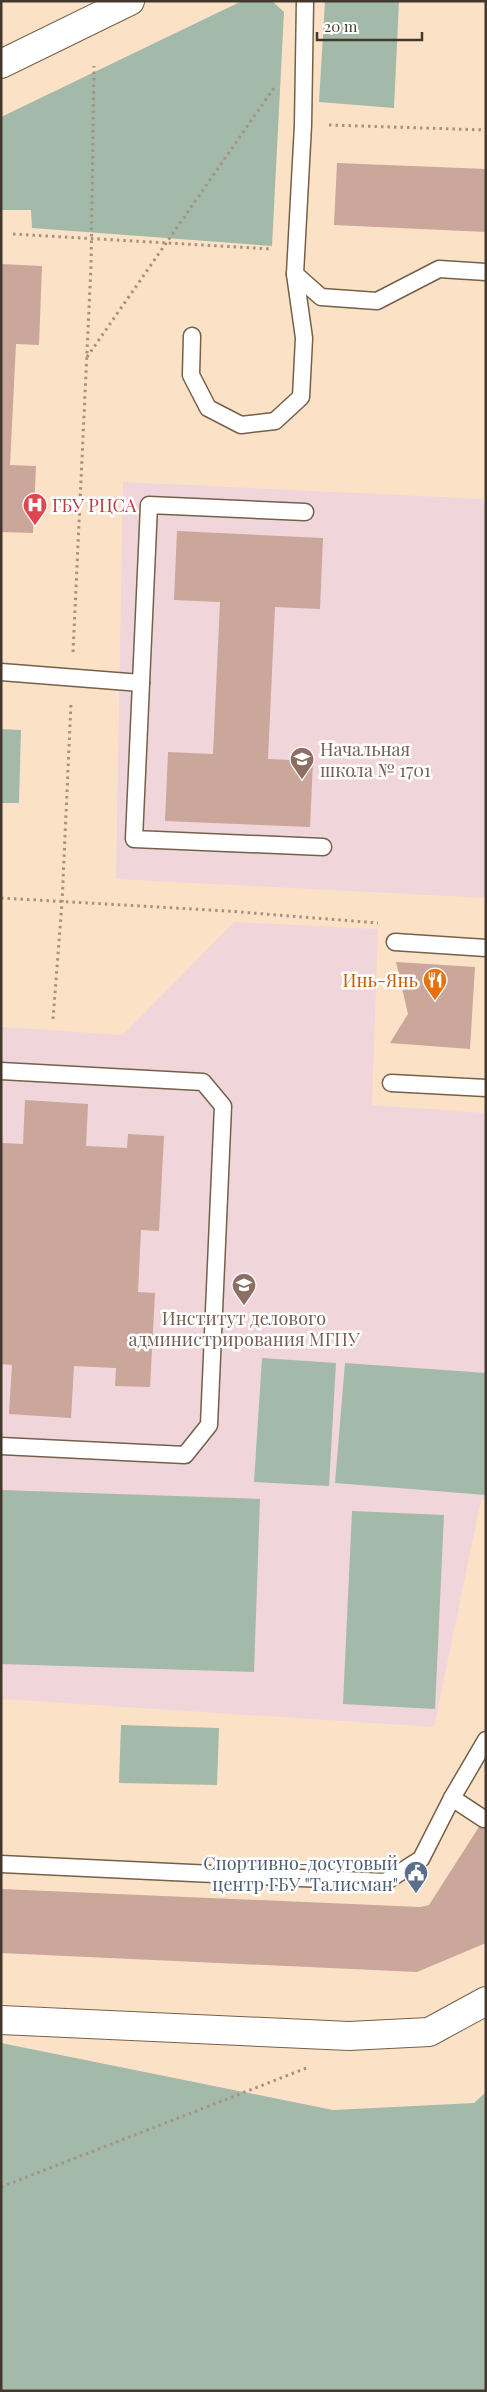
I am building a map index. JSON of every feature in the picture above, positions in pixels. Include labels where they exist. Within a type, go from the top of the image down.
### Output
[{"type":"street","points":[[1,64],[130,1]]},
{"type":"street","points":[[1,2020],[349,2036],[429,2032],[486,2001]]},
{"type":"lane","points":[[192,336],[191,376],[208,408],[241,425],[275,421],[301,397],[304,338],[295,274],[303,125],[305,1]]},
{"type":"lane","points":[[295,274],[321,297],[377,301],[439,269],[486,272]]},
{"type":"lane","points":[[305,512],[149,505],[134,839],[323,847]]},
{"type":"lane","points":[[1,672],[141,683]]},
{"type":"lane","points":[[394,942],[486,948]]},
{"type":"lane","points":[[1,1071],[203,1082],[223,1106],[209,1426],[185,1455],[1,1446]]},
{"type":"lane","points":[[391,1083],[486,1088]]},
{"type":"lane","points":[[1,1864],[385,1882],[421,1859],[452,1798],[486,1740]]},
{"type":"lane","points":[[452,1798],[484,1818]]},
{"type":"path","points":[[53,1019],[62,903],[87,358],[94,66]]},
{"type":"path","points":[[87,358],[276,84]]},
{"type":"path","points":[[303,125],[486,130]]},
{"type":"path","points":[[13,234],[296,250]]},
{"type":"path","points":[[1,898],[227,911],[378,923],[394,942]]},
{"type":"path","points":[[1,2187],[310,2067],[349,2036]]},
{"type":"shaded area","name":"Начальная школа № 1701","points":[[123,482],[486,499],[486,898],[116,879]]},
{"type":"shaded area","name":"Институт делового администрирования МГПУ","points":[[234,922],[378,929],[372,1105],[486,1113],[486,1500],[481,1500],[434,1727],[1,1699],[1,1027],[123,1035]]},
{"type":"green space","points":[[242,1],[272,1],[284,12],[272,246],[32,228],[31,210],[1,210],[1,117]]},
{"type":"green space","points":[[325,1],[399,1],[394,108],[319,102]]},
{"type":"green space","points":[[1,729],[21,730],[19,803],[1,803]]},
{"type":"green space","points":[[262,1358],[336,1363],[329,1486],[254,1482]]},
{"type":"green space","points":[[345,1363],[486,1373],[486,1495],[335,1483]]},
{"type":"green space","points":[[1,1490],[260,1499],[254,1672],[1,1664]]},
{"type":"green space","points":[[352,1511],[444,1515],[435,1709],[343,1704]]},
{"type":"green space","points":[[121,1725],[219,1728],[217,1785],[119,1783]]},
{"type":"green space","points":[[1,2043],[333,2110],[474,2103],[486,2092],[486,2391],[1,2391]]},
{"type":"building","points":[[337,163],[486,169],[486,232],[334,225]]},
{"type":"building","points":[[1,264],[42,266],[39,345],[16,344],[10,465],[36,466],[33,533],[1,532]]},
{"type":"building","points":[[177,531],[323,538],[320,609],[275,607],[268,759],[313,761],[310,827],[165,821],[168,752],[213,754],[220,602],[174,600]]},
{"type":"building","points":[[396,962],[475,967],[470,1049],[390,1043],[408,1014]]},
{"type":"building","points":[[25,1100],[88,1104],[86,1146],[127,1148],[128,1134],[164,1136],[159,1231],[141,1230],[138,1292],[155,1293],[150,1387],[115,1386],[116,1368],[74,1366],[71,1418],[9,1414],[12,1365],[1,1364],[1,1143],[23,1144]]},
{"type":"building","points":[[486,1816],[486,1943],[417,1972],[1,1953],[1,1889],[420,1907],[429,1905]]},
{"type":"place","name":"ГБУ РЦСА","points":[[35,526]]},
{"type":"place","name":"Начальная школа № 1701","points":[[302,780]]},
{"type":"place","name":"Инь-Янь","points":[[435,1001]]},
{"type":"place","name":"Институт делового администрирования МГПУ","points":[[244,1306]]},
{"type":"place","name":"Спортивно-досуговый центр ГБУ \"Талисман\"","points":[[416,1894]]}]
